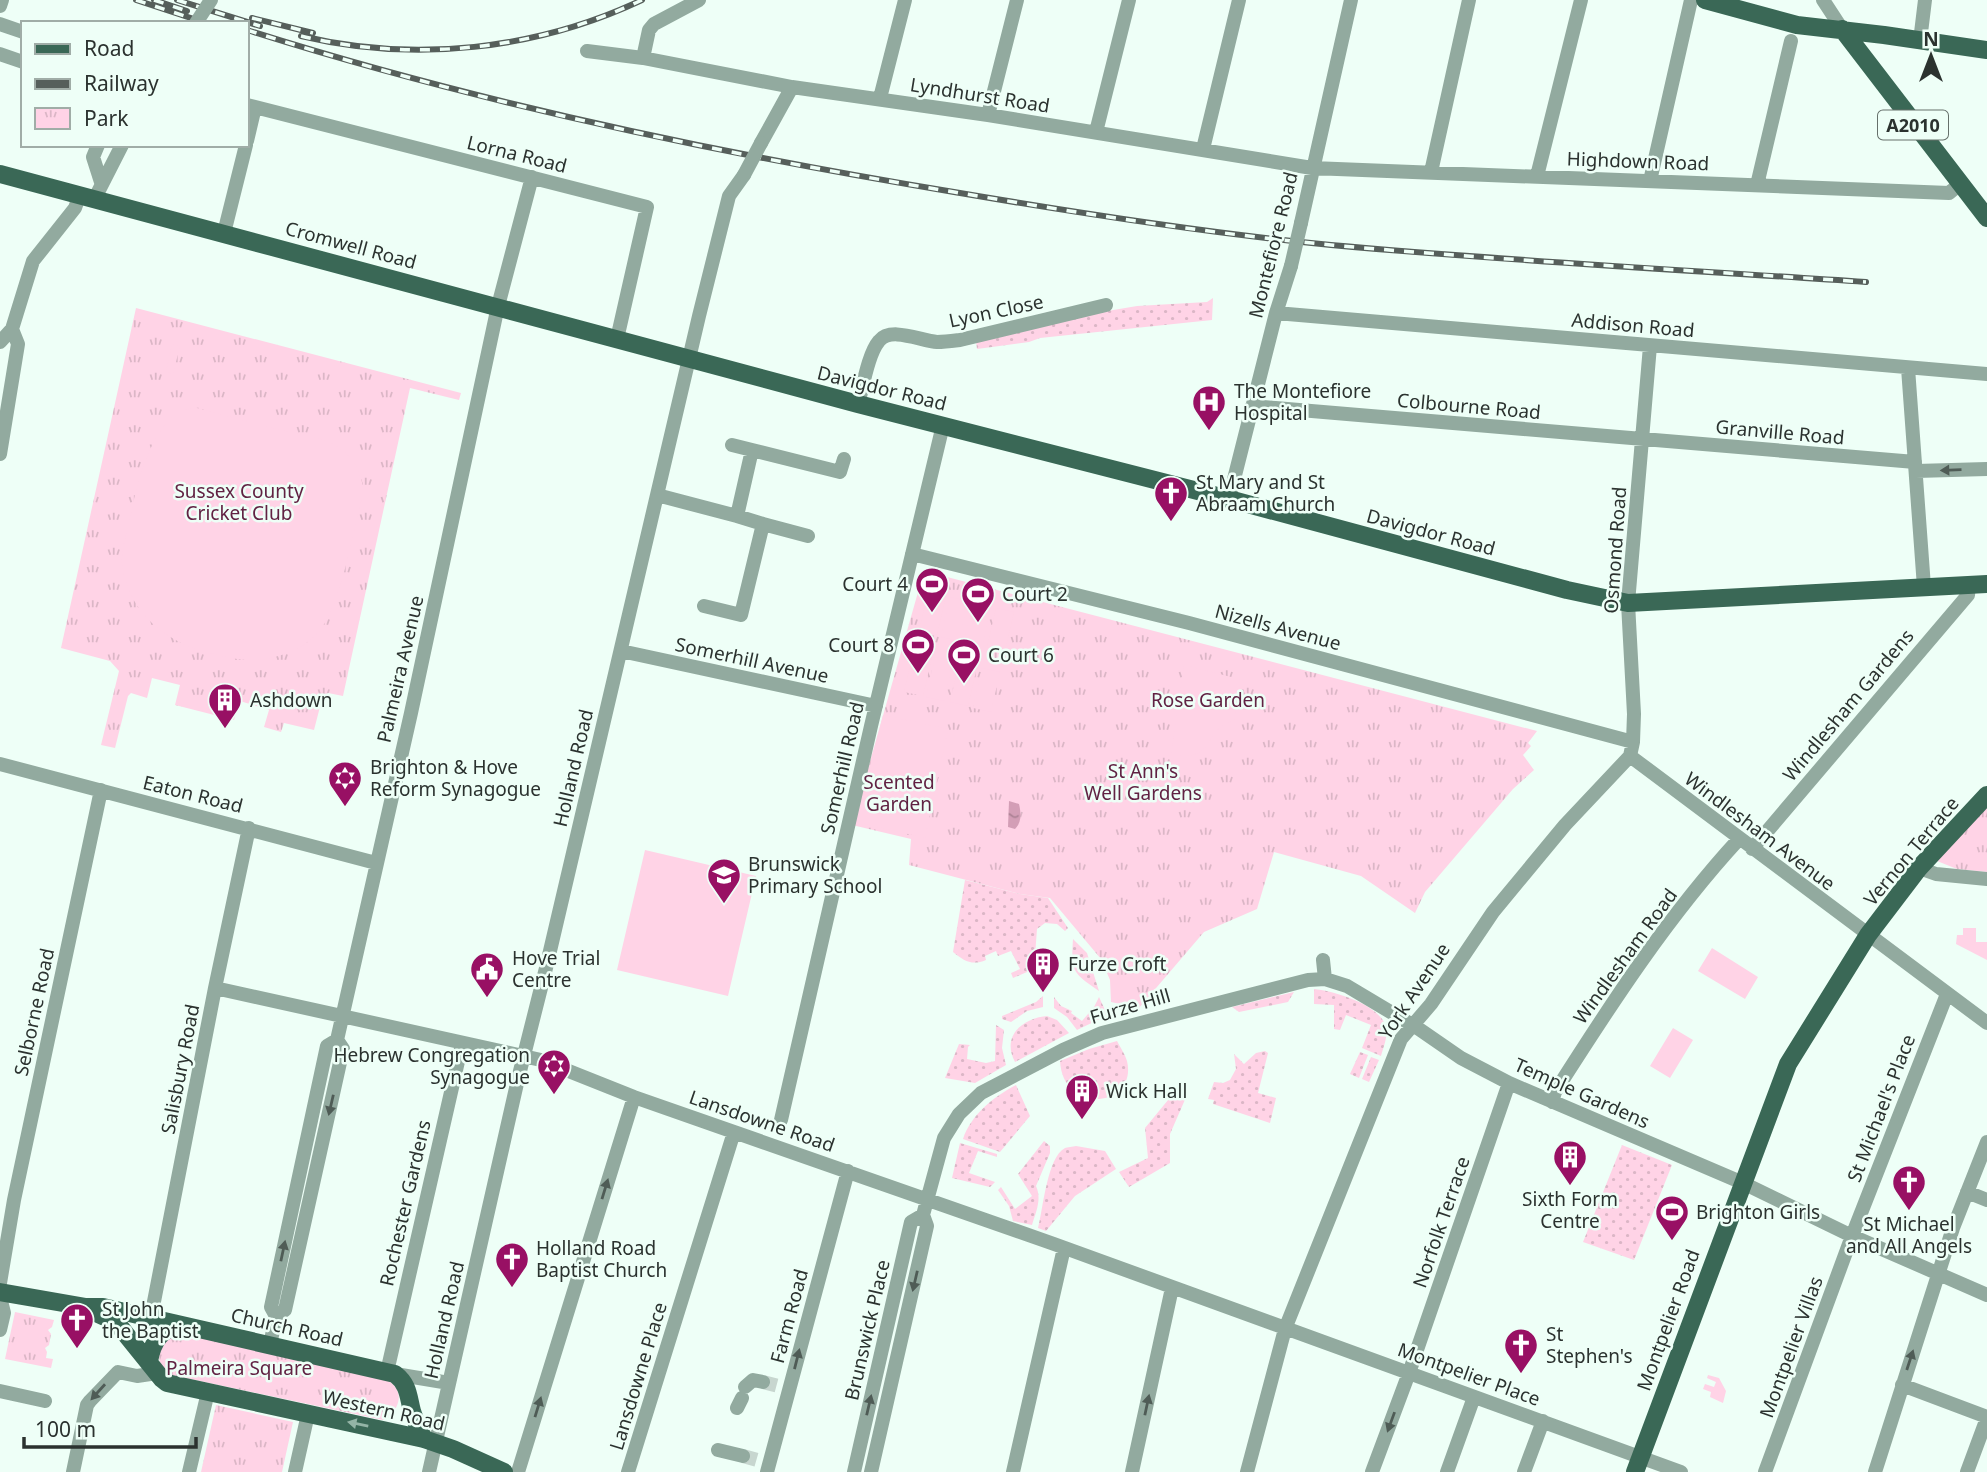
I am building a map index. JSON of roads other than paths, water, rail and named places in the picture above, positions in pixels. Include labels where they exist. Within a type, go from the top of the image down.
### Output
[{"type":"main road","points":[[1705,0],[1807,27],[1842,29],[1987,50]]},
{"type":"main road","name":"A2010","points":[[1842,29],[1987,218]]},
{"type":"main road","name":"Cromwell Road","points":[[0,174],[92,191],[224,233],[690,359]]},
{"type":"main road","name":"Davigdor Road","points":[[690,359],[1567,590],[1628,603],[1987,584]]},
{"type":"main road","name":"Vernon Terrace","points":[[1743,1183],[1788,1064],[1868,935],[1919,869],[1987,795]]},
{"type":"main road","name":"Montpelier Road","points":[[1637,1464],[1743,1183]]},
{"type":"main road","name":"Church Road","points":[[0,1292],[86,1307],[103,1307],[391,1373]]},
{"type":"main road","name":"Church Road","points":[[86,1307],[116,1322],[153,1367]]},
{"type":"main road","points":[[153,1367],[154,1341],[161,1333],[182,1325]]},
{"type":"main road","name":"Western Road","points":[[153,1367],[167,1383],[430,1441],[504,1472]]},
{"type":"main road","points":[[391,1373],[405,1385],[410,1404],[430,1441]]},
{"type":"main road","points":[[388,1430],[402,1420],[410,1404]]},
{"type":"street","points":[[0,6],[2,0]]},
{"type":"street","points":[[198,21],[211,0]]},
{"type":"street","points":[[643,58],[649,30],[654,24],[699,0]]},
{"type":"street","points":[[880,99],[905,0]]},
{"type":"street","points":[[988,115],[1017,0]]},
{"type":"street","points":[[1097,132],[1129,0]]},
{"type":"street","points":[[1203,149],[1239,0]]},
{"type":"street","name":"Montefiore Road","points":[[1229,499],[1276,313],[1291,266],[1352,0]]},
{"type":"street","points":[[1430,172],[1469,0]]},
{"type":"street","points":[[1537,176],[1581,0]]},
{"type":"street","points":[[1650,181],[1691,0]]},
{"type":"street","points":[[1807,27],[1820,10],[1823,0]]},
{"type":"street","points":[[1823,0],[1842,29]]},
{"type":"street","points":[[1920,41],[1925,0]]},
{"type":"street","points":[[0,24],[21,31]]},
{"type":"street","points":[[1757,185],[1791,41]]},
{"type":"street","name":"Lyndhurst Road","points":[[587,51],[643,58],[792,87],[988,115],[1312,168]]},
{"type":"street","points":[[0,54],[21,61]]},
{"type":"street","name":"Holland Road","points":[[429,1472],[430,1441],[450,1383],[524,1056],[729,196],[744,175],[792,87]]},
{"type":"street","points":[[248,128],[251,106]]},
{"type":"street","name":"Lorna Road","points":[[251,106],[647,207],[617,339]]},
{"type":"street","points":[[92,191],[93,157],[97,147]]},
{"type":"street","points":[[0,342],[12,330],[33,261],[92,191],[121,147]]},
{"type":"street","points":[[224,233],[245,147]]},
{"type":"street","name":"Highdown Road","points":[[1312,168],[1949,193],[1960,184]]},
{"type":"street","name":"Palmeira Avenue","points":[[270,1345],[276,1316],[271,1307],[327,1046],[337,1040],[420,673],[498,306],[532,177]]},
{"type":"street","name":"Lyon Close","points":[[858,404],[872,356],[879,340],[887,335],[897,334],[936,342],[960,340],[1106,305]]},
{"type":"street","name":"Addison Road","points":[[1276,313],[1987,374]]},
{"type":"street","points":[[0,454],[18,344],[12,330]]},
{"type":"street","name":"Osmond Road","points":[[1631,749],[1634,713],[1628,603],[1650,346]]},
{"type":"street","points":[[1908,368],[1924,587]]},
{"type":"street","name":"Colbourne Road","points":[[1252,406],[1642,440]]},
{"type":"street","name":"Somerhill Road","points":[[781,1120],[943,425]]},
{"type":"street","name":"Granville Road","points":[[1642,440],[1916,467],[1987,469]]},
{"type":"street","points":[[732,445],[840,472],[844,459]]},
{"type":"street","points":[[737,516],[752,450]]},
{"type":"street","points":[[657,495],[808,536]]},
{"type":"street","points":[[705,606],[741,615],[763,524]]},
{"type":"street","name":"Nizells Avenue","points":[[912,554],[1189,623],[1631,749]]},
{"type":"street","name":"Windlesham Gardens","points":[[1752,849],[1968,595],[1969,585]]},
{"type":"street","name":"Somerhill Avenue","points":[[621,651],[876,706]]},
{"type":"street","name":"Windlesham Avenue","points":[[1631,749],[1739,839],[1987,1023]]},
{"type":"street","name":"York Avenue","points":[[1247,1472],[1285,1329],[1396,1050],[1411,1026],[1431,1004],[1469,944],[1501,901],[1631,749]]},
{"type":"street","name":"Eaton Road","points":[[0,764],[376,863]]},
{"type":"street","name":"Selborne Road","points":[[0,1283],[14,1200],[101,790]]},
{"type":"street","name":"Salisbury Road","points":[[151,1317],[249,828]]},
{"type":"street","name":"Windlesham Road","points":[[1552,1102],[1555,1092],[1598,1026],[1670,922],[1739,839]]},
{"type":"street","points":[[1919,869],[1936,874],[1987,879]]},
{"type":"street","points":[[1323,960],[1325,978],[1347,986],[1411,1026]]},
{"type":"street","name":"Furze Hill","points":[[924,1208],[944,1138],[970,1102],[992,1087],[1102,1033],[1269,989],[1325,978]]},
{"type":"street","name":"Lansdowne Road","points":[[215,988],[541,1060],[847,1175],[924,1208],[1064,1248],[1285,1329]]},
{"type":"street","name":"St Michael's Place","points":[[1852,1236],[1947,994]]},
{"type":"street","name":"Temple Gardens","points":[[1411,1026],[1461,1058],[1509,1083],[1743,1183],[1852,1236],[1987,1295]]},
{"type":"street","name":"Rochester Gardens","points":[[391,1373],[462,1044]]},
{"type":"street","name":"Norfolk Terrace","points":[[1372,1472],[1509,1083]]},
{"type":"street","points":[[518,1472],[634,1097]]},
{"type":"street","name":"Lansdowne Place","points":[[628,1472],[734,1132]]},
{"type":"street","points":[[1875,1472],[1938,1274],[1967,1192],[1986,1149]]},
{"type":"street","name":"Farm Road","points":[[759,1463],[847,1175]]},
{"type":"street","points":[[1967,1192],[1987,1200]]},
{"type":"street","name":"Brunswick Place","points":[[924,1208],[927,1226],[872,1468],[856,1466],[911,1222],[924,1208]]},
{"type":"street","name":"Montpelier Villas","points":[[1765,1472],[1852,1236]]},
{"type":"street","points":[[1013,1472],[1064,1248]]},
{"type":"street","points":[[1132,1472],[1172,1288]]},
{"type":"street","points":[[0,1297],[4,1313],[0,1330]]},
{"type":"street","name":"Montpelier Place","points":[[1285,1329],[1543,1421],[1637,1464],[1681,1472]]},
{"type":"street","points":[[72,1472],[90,1401],[117,1371],[137,1376],[153,1367]]},
{"type":"street","name":"Church Road","points":[[391,1373],[450,1383]]},
{"type":"street","points":[[741,1398],[753,1380],[763,1382]]},
{"type":"street","points":[[1902,1385],[1987,1417],[1967,1472]]},
{"type":"street","points":[[0,1391],[44,1401]]},
{"type":"street","points":[[189,1472],[208,1392]]},
{"type":"street","points":[[1447,1472],[1474,1397]]},
{"type":"street","points":[[295,1472],[308,1414]]},
{"type":"street","points":[[1524,1472],[1543,1421]]},
{"type":"street","points":[[718,1450],[759,1463]]},
{"type":"water","points":[[1009,801],[1019,804],[1020,817],[1015,829],[1008,827]]},
{"type":"tunnel","points":[[763,1382],[778,1386]]},
{"type":"tunnel","points":[[743,1456],[757,1460]]},
{"type":"railway","points":[[136,0],[200,21]]},
{"type":"railway","points":[[154,0],[187,11]]},
{"type":"railway","points":[[177,0],[244,21]]},
{"type":"railway","points":[[301,36],[387,49],[474,47],[560,31],[642,0]]},
{"type":"railway","points":[[252,18],[313,33]]},
{"type":"railway","points":[[248,22],[260,26]]},
{"type":"railway","points":[[248,30],[421,81],[598,124],[865,177],[1095,215],[1331,245],[1866,282]]},
{"type":"place","name":"The Montefiore Hospital","points":[[1209,432]]},
{"type":"place","name":"St Mary and St Abraam Church","points":[[1171,523]]},
{"type":"place","name":"Court 4","points":[[932,614]]},
{"type":"place","name":"Court 2","points":[[978,624]]},
{"type":"place","name":"Court 8","points":[[918,675]]},
{"type":"place","name":"Court 6","points":[[964,685]]},
{"type":"place","name":"Ashdown","points":[[225,730]]},
{"type":"place","name":"Brighton & Hove Reform Synagogue","points":[[345,808]]},
{"type":"place","name":"Brunswick Primary School","points":[[724,905]]},
{"type":"place","name":"Furze Croft","points":[[1043,994]]},
{"type":"place","name":"Hove Trial Centre","points":[[487,999]]},
{"type":"place","name":"Hebrew Congregation Synagogue","points":[[554,1096]]},
{"type":"place","name":"Wick Hall","points":[[1082,1121]]},
{"type":"place","name":"Sixth Form Centre","points":[[1570,1187]]},
{"type":"place","name":"St Michael and All Angels","points":[[1909,1212]]},
{"type":"place","name":"Brighton Girls","points":[[1672,1242]]},
{"type":"place","name":"Holland Road Baptist Church","points":[[512,1289]]},
{"type":"place","name":"St John the Baptist","points":[[77,1350]]},
{"type":"place","name":"St Stephen's","points":[[1521,1375]]},
{"type":"park label","name":"Sussex County Cricket Club","points":[[239,502]]},
{"type":"park label","name":"Rose Garden","points":[[1208,700]]},
{"type":"park label","name":"St Ann's Well Gardens","points":[[1143,782]]},
{"type":"park label","name":"Scented Garden","points":[[899,793]]},
{"type":"park label","name":"Palmeira Square","points":[[239,1368]]}]
